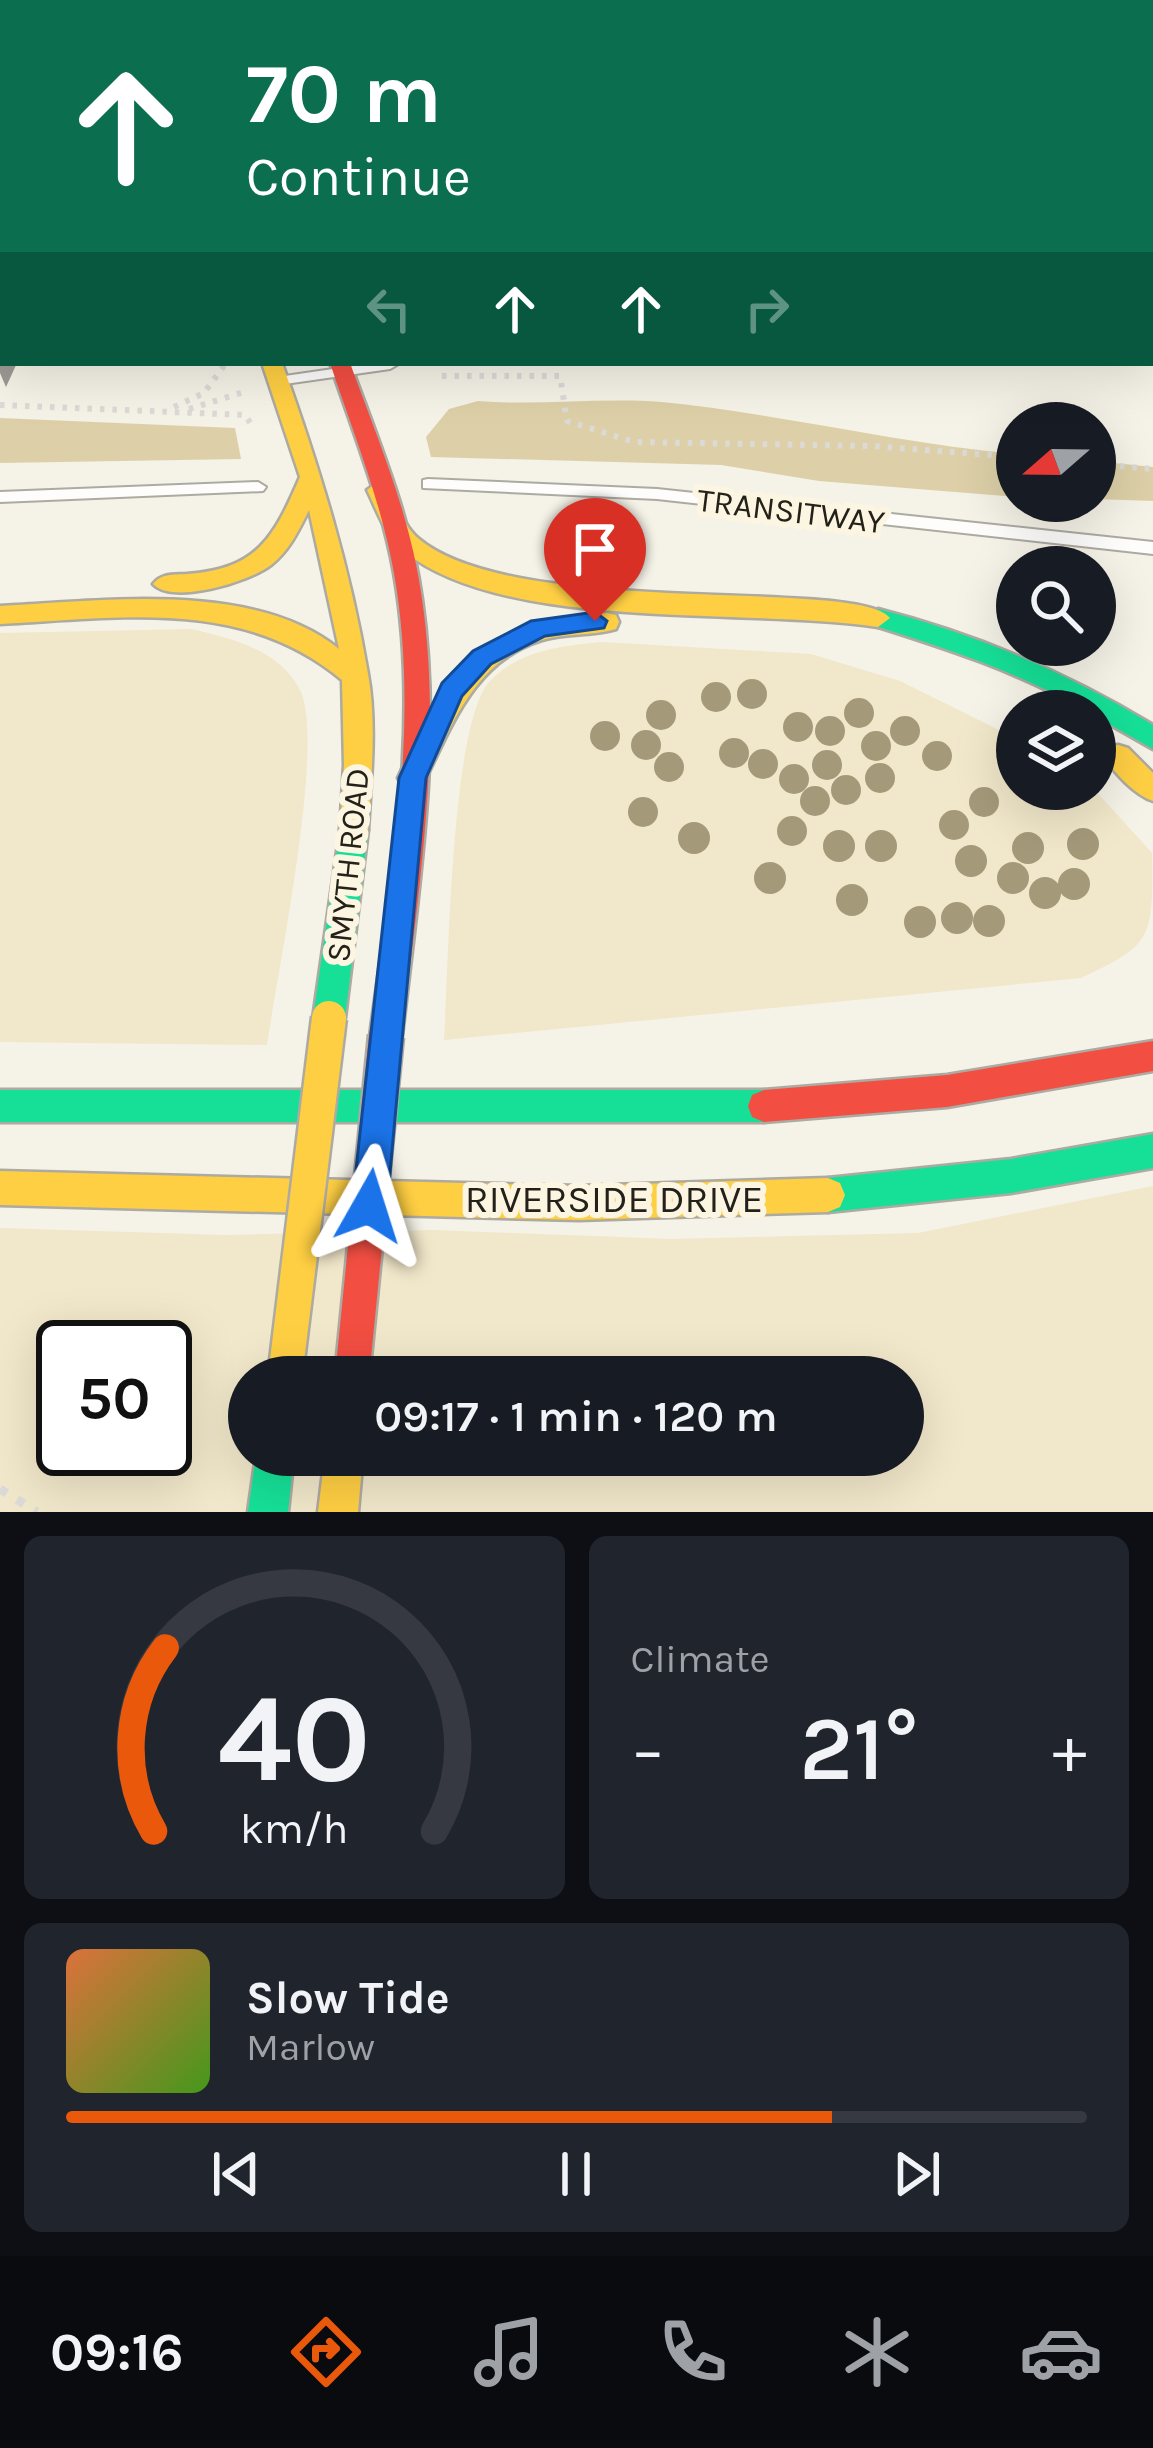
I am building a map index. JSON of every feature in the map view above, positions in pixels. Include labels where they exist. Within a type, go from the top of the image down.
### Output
[{"type":"main road","name":"SMYTH ROAD","points":[[341,366],[409,596],[412,778],[354,1356]]},
{"type":"main road","name":"SMYTH ROAD","points":[[275,372],[345,592],[358,679],[357,798],[288,1356]]},
{"type":"main road","points":[[0,586],[202,584],[242,575],[276,555],[297,521],[310,479]]},
{"type":"main road","points":[[378,490],[411,545],[443,568],[478,581],[527,591],[815,606],[987,651],[1075,690]]},
{"type":"main road","points":[[0,615],[238,614],[301,634],[344,658],[358,679]]},
{"type":"main road","points":[[412,778],[451,690],[482,658],[540,627],[595,621],[668,624],[844,642]]},
{"type":"main road","points":[[1116,714],[1153,738]]},
{"type":"main road","points":[[1116,755],[1153,778]]},
{"type":"main road","points":[[1116,757],[1153,790]]},
{"type":"main road","points":[[1017,1080],[1118,1032]]},
{"type":"main road","points":[[0,1106],[772,1107],[1017,1080],[1153,1056]]},
{"type":"main road","name":"RIVERSIDE DRIVE","points":[[0,1188],[609,1200],[827,1198],[1020,1176],[1153,1150]]},
{"type":"main road","points":[[268,1512],[272,1476]]},
{"type":"main road","points":[[338,1512],[342,1476]]},
{"type":"lane","points":[[275,372],[341,366]]},
{"type":"lane","name":"TRANSITWAY","points":[[428,484],[657,494],[1153,548]]},
{"type":"lane","points":[[0,497],[258,487]]},
{"type":"lane","points":[[1116,706],[1153,719]]},
{"type":"path","points":[[167,410],[204,393],[224,366]]},
{"type":"path","points":[[182,411],[275,372]]},
{"type":"path","points":[[442,376],[560,376],[566,421],[634,442],[872,446],[996,456]]},
{"type":"path","points":[[0,405],[245,415]]},
{"type":"path","points":[[1116,466],[1153,469]]},
{"type":"path","points":[[0,1489],[37,1512]]},
{"type":"shaded area","points":[[478,401],[662,402],[996,451],[996,495],[819,481],[721,465],[431,457],[426,437],[449,409]]},
{"type":"shaded area","points":[[0,418],[235,428],[241,459],[0,463]]},
{"type":"shaded area","points":[[1116,463],[1153,467],[1153,501],[1116,500]]},
{"type":"shaded area","points":[[191,629],[252,648],[280,664],[300,690],[306,717],[304,807],[267,1045],[0,1042],[0,633]]},
{"type":"shaded area","points":[[601,642],[811,654],[900,681],[996,729],[996,810],[1113,810],[1152,853],[1151,904],[1144,935],[1123,956],[1081,978],[444,1040],[459,793],[477,704],[503,670],[557,648]]},
{"type":"shaded area","points":[[1153,1186],[1153,1512],[0,1512],[0,1228],[225,1235],[432,1230],[671,1239],[918,1233]]},
{"type":"traffic: fast","points":[[878,618],[1020,666],[1153,738]]},
{"type":"traffic: fast","points":[[329,1018],[354,830]]},
{"type":"traffic: fast","points":[[0,1106],[764,1106]]},
{"type":"traffic: fast","points":[[828,1195],[1011,1176],[1153,1151]]},
{"type":"traffic: fast","points":[[268,1512],[272,1476]]},
{"type":"traffic: slow","points":[[273,366],[329,537],[352,647],[358,765],[354,830]]},
{"type":"traffic: slow","points":[[165,584],[221,578],[260,562],[287,530],[310,479]]},
{"type":"traffic: slow","points":[[378,490],[411,545],[452,571],[504,587],[566,597],[826,610],[878,618]]},
{"type":"traffic: slow","points":[[0,615],[142,609],[237,616],[281,629],[322,649],[358,679]]},
{"type":"traffic: slow","points":[[412,778],[444,711],[481,662],[533,633],[607,622]]},
{"type":"traffic: slow","points":[[1118,756],[1153,790]]},
{"type":"traffic: slow","points":[[288,1356],[329,1018]]},
{"type":"traffic: slow","points":[[0,1188],[579,1203],[828,1195]]},
{"type":"traffic: slow","points":[[338,1512],[342,1476]]},
{"type":"traffic: jam","points":[[341,366],[398,539],[415,654],[412,818],[386,1036]]},
{"type":"traffic: jam","points":[[354,1356],[386,1036]]},
{"type":"traffic: jam","points":[[764,1106],[947,1091],[1153,1056]]},
{"type":"route","points":[[369,1206],[412,778],[439,712],[470,668],[540,627],[595,621]]}]
